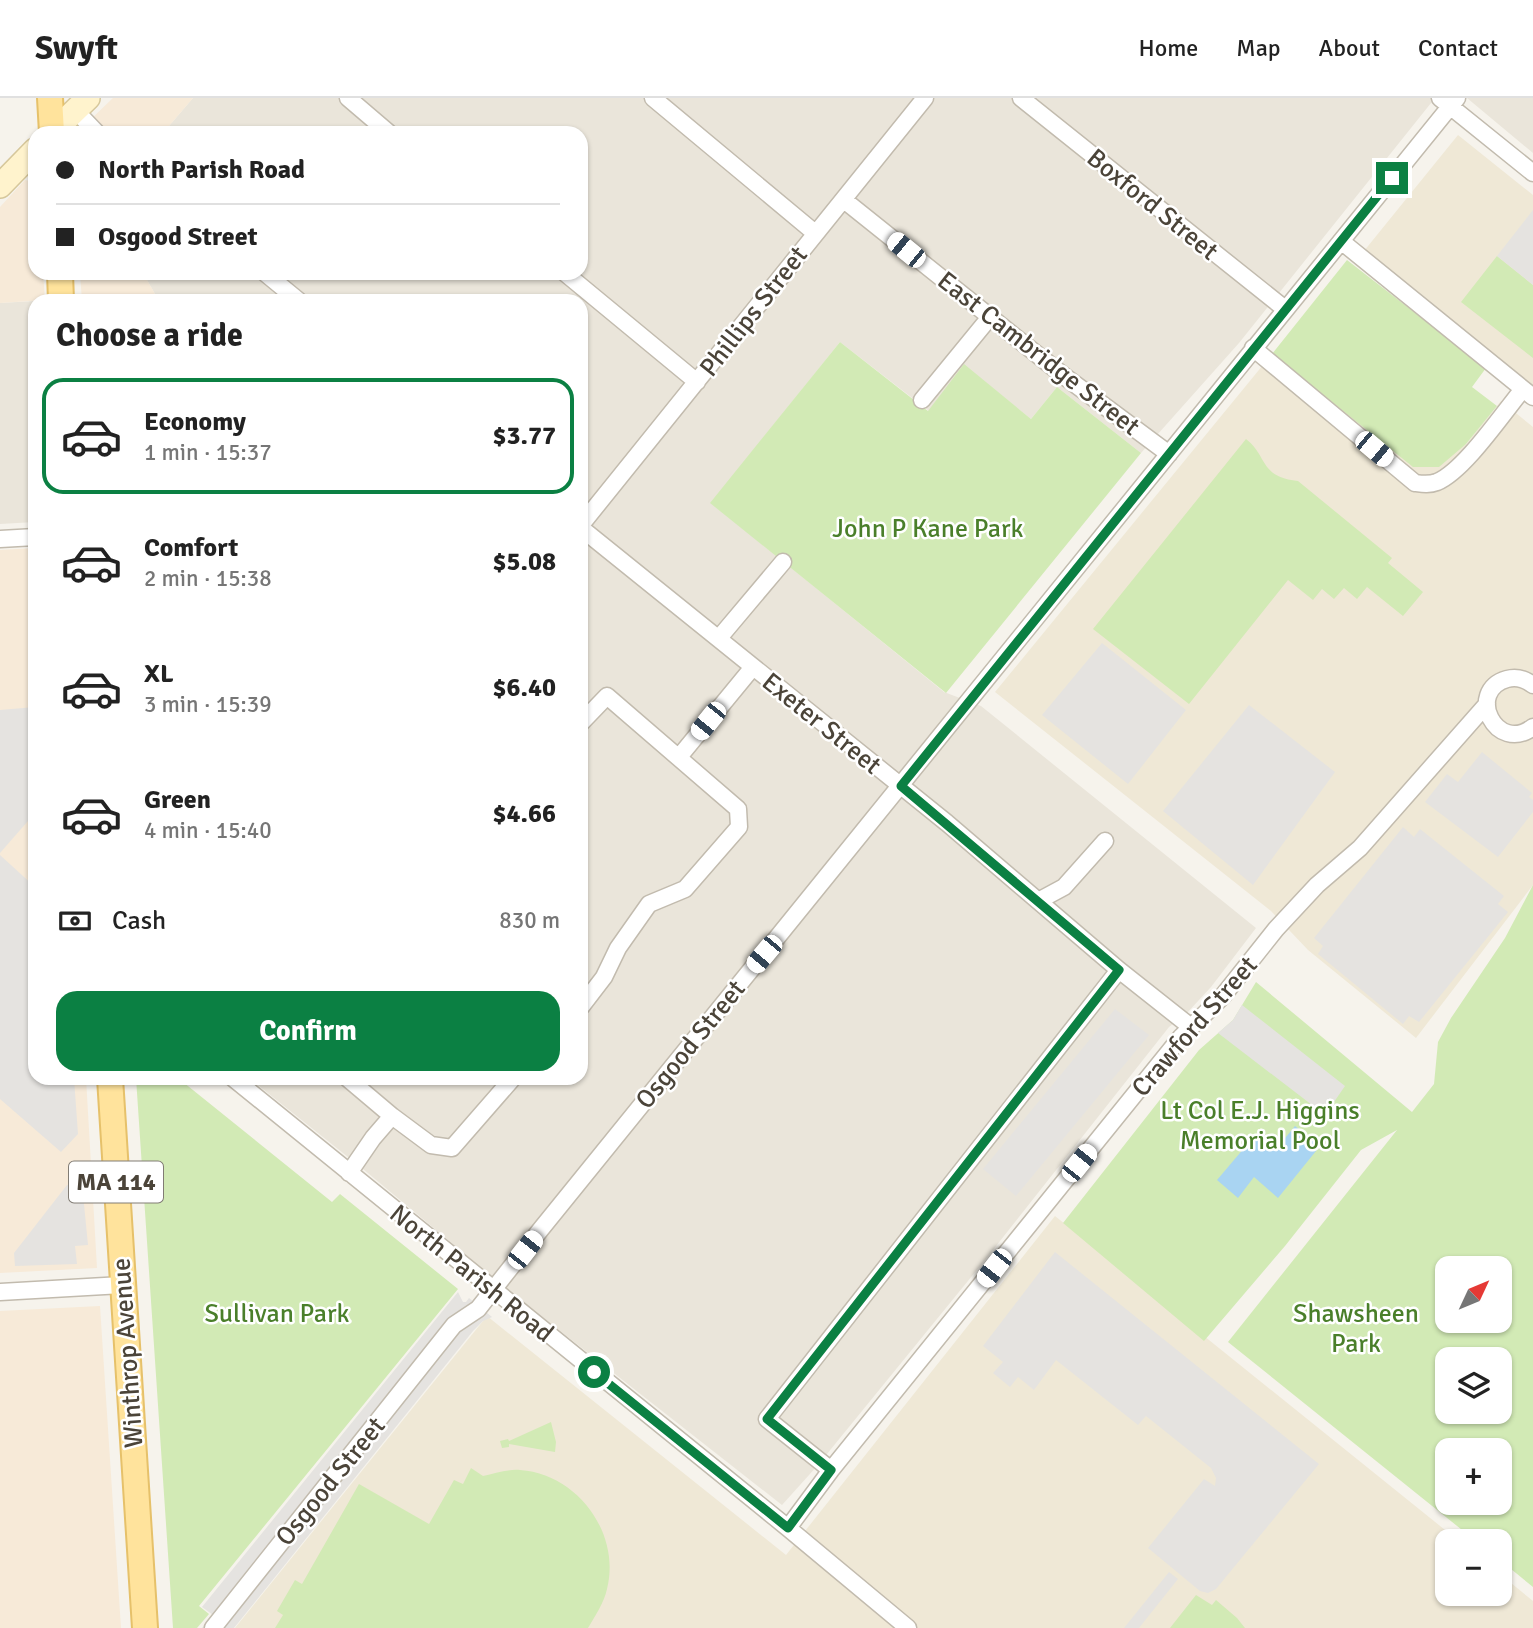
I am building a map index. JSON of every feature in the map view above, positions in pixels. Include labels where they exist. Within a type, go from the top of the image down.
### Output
[{"type":"main road","points":[[50,98],[52,126]]},
{"type":"main road","points":[[59,126],[82,104]]},
{"type":"main road","points":[[0,186],[28,157]]},
{"type":"main road","name":"Winthrop Avenue","points":[[110,1085],[145,1628]]},
{"type":"street","points":[[348,98],[381,126]]},
{"type":"street","points":[[653,98],[815,233]]},
{"type":"street","name":"Phillips Street","points":[[588,518],[925,98]]},
{"type":"street","name":"Boxford Street","points":[[1021,98],[1285,309]]},
{"type":"street","points":[[1449,101],[1533,173]]},
{"type":"street","name":"Osgood Street","points":[[213,1628],[454,1325],[478,1309],[493,1291],[1341,241],[1449,101]]},
{"type":"street","points":[[82,104],[93,126]]},
{"type":"street","name":"East Cambridge Street","points":[[844,200],[1064,376],[1169,454]]},
{"type":"street","points":[[1253,348],[1415,483],[1438,481],[1460,465],[1528,393],[1341,241]]},
{"type":"street","points":[[274,280],[290,294]]},
{"type":"street","points":[[573,280],[697,382]]},
{"type":"street","points":[[922,400],[990,317]]},
{"type":"street","name":"Exeter Street","points":[[588,533],[901,786],[1119,970],[1191,1027]]},
{"type":"street","points":[[0,539],[28,537]]},
{"type":"street","points":[[719,638],[783,562]]},
{"type":"street","points":[[679,757],[752,667]]},
{"type":"street","name":"Crawford Street","points":[[788,1528],[831,1470],[1191,1027],[1222,997],[1276,929],[1317,885],[1360,848],[1487,704],[1492,689],[1505,680],[1518,678],[1533,685]]},
{"type":"street","points":[[588,716],[607,696],[738,809],[740,827],[685,889],[649,904],[588,998]]},
{"type":"street","points":[[1487,704],[1490,719],[1501,730],[1514,734],[1533,726]]},
{"type":"street","points":[[1038,901],[1064,887],[1105,841]]},
{"type":"street","points":[[831,1470],[767,1419],[1119,970]]},
{"type":"street","name":"North Parish Road","points":[[242,1085],[908,1628]]},
{"type":"street","points":[[355,1085],[431,1145],[452,1148],[507,1085]]},
{"type":"street","points":[[349,1173],[392,1116]]},
{"type":"street","points":[[0,1292],[122,1285]]},
{"type":"shaded area","points":[[113,98],[193,98],[169,126],[85,125]]},
{"type":"shaded area","points":[[193,98],[1435,98],[1239,343],[1141,453],[1057,387],[1031,419],[964,365],[929,411],[840,342],[711,503],[944,692],[981,706],[1256,928],[1211,987],[1186,1014],[1169,1027],[985,1260],[818,1465],[782,1505],[508,1290],[258,1085],[588,1085],[588,294],[155,294],[147,280],[588,280],[588,126],[169,126]]},
{"type":"shaded area","points":[[1467,98],[1533,98],[1533,153]]},
{"type":"shaded area","points":[[1458,135],[1533,195],[1533,388],[1364,251]]},
{"type":"shaded area","points":[[25,180],[28,181],[28,280],[44,280],[45,294],[28,294],[28,301],[0,303],[0,207]]},
{"type":"shaded area","points":[[1533,210],[1533,285],[1497,256]]},
{"type":"shaded area","points":[[80,280],[147,280],[155,294],[82,294]]},
{"type":"shaded area","points":[[28,301],[28,522],[0,524],[0,303]]},
{"type":"shaded area","points":[[1272,354],[1466,444],[1501,401],[1533,427],[1533,885],[1416,1038],[1308,950],[1271,911],[995,692]]},
{"type":"shaded area","points":[[28,548],[28,1085],[86,1085],[97,1268],[0,1273],[0,550]]},
{"type":"shaded area","points":[[1102,643],[1186,710],[1128,784],[1042,715]]},
{"type":"shaded area","points":[[1249,705],[1335,772],[1253,885],[1163,811]]},
{"type":"shaded area","points":[[28,708],[28,821],[0,853],[0,710]]},
{"type":"shaded area","points":[[1482,752],[1532,793],[1529,797],[1533,800],[1533,812],[1498,857],[1425,802],[1447,774],[1458,782]]},
{"type":"shaded area","points":[[1403,827],[1414,837],[1420,829],[1504,896],[1498,904],[1508,912],[1419,1022],[1409,1016],[1403,1024],[1318,954],[1323,946],[1314,938]]},
{"type":"shaded area","points":[[0,855],[28,881],[28,1085],[74,1085],[78,1134],[61,1152],[0,1099]]},
{"type":"shaded area","points":[[1242,1005],[1345,1086],[1325,1115],[1218,1033],[1233,1020]]},
{"type":"shaded area","points":[[1115,1009],[1149,1035],[1016,1196],[983,1169]]},
{"type":"shaded area","points":[[82,1184],[88,1245],[75,1246],[77,1264],[15,1266],[14,1253],[67,1185]]},
{"type":"shaded area","points":[[1055,1216],[1444,1529],[1435,1529],[1435,1606],[1512,1606],[1512,1584],[1533,1601],[1533,1628],[235,1628],[487,1316],[786,1555]]},
{"type":"shaded area","points":[[1055,1252],[1319,1464],[1216,1589],[1208,1593],[1200,1591],[1148,1548],[1204,1479],[1215,1486],[1216,1478],[1211,1468],[1146,1416],[1138,1425],[1056,1360],[1034,1390],[1018,1377],[1010,1387],[993,1373],[1003,1362],[983,1346]]},
{"type":"shaded area","points":[[458,1292],[463,1302],[469,1298],[492,1317],[483,1321],[473,1331],[234,1628],[202,1628],[213,1615],[202,1607]]},
{"type":"shaded area","points":[[100,1306],[121,1628],[0,1628],[0,1311]]},
{"type":"shaded area","points":[[1169,1572],[1178,1579],[1139,1628],[1124,1628]]},
{"type":"green space","points":[[1497,256],[1533,285],[1533,358],[1461,302]]},
{"type":"green space","points":[[1347,260],[1486,368],[1472,387],[1497,406],[1466,444],[1439,467],[1413,467],[1272,354]]},
{"type":"green space","name":"John P Kane Park","points":[[840,342],[928,411],[964,364],[1031,419],[1057,387],[1141,453],[946,693],[710,503]]},
{"type":"green space","points":[[1246,439],[1270,470],[1285,479],[1298,481],[1392,558],[1388,563],[1423,592],[1403,616],[1367,587],[1357,599],[1344,588],[1334,599],[1322,589],[1313,600],[1288,580],[1189,704],[1093,629]]},
{"type":"green space","points":[[1533,885],[1533,1587],[1512,1570],[1512,1529],[1461,1529],[1443,1515],[1512,1515],[1512,1438],[1435,1438],[1435,1508],[1228,1342],[1397,1130],[1361,1150],[1285,1246],[1204,1341],[1063,1223],[1199,1050],[1233,1020],[1256,982],[1412,1112],[1434,1084],[1438,1042],[1505,938]]},
{"type":"green space","name":"Sullivan Park","points":[[136,1085],[187,1085],[332,1202],[340,1194],[458,1289],[199,1606],[209,1614],[197,1628],[173,1628]]},
{"type":"green space","points":[[551,1422],[556,1442],[555,1452],[509,1444],[509,1447],[502,1448],[500,1441],[509,1441]]},
{"type":"green space","points":[[471,1468],[483,1476],[515,1470],[541,1474],[577,1495],[590,1510],[601,1528],[610,1568],[606,1594],[588,1628],[275,1628],[283,1615],[277,1611],[295,1580],[302,1584],[359,1484],[429,1524],[454,1480],[463,1484]]},
{"type":"green space","points":[[1196,1595],[1212,1605],[1216,1600],[1245,1628],[1170,1628]]},
{"type":"water","points":[[1295,1126],[1320,1146],[1278,1198],[1254,1177],[1238,1198],[1217,1180],[1256,1134],[1277,1148]]},
{"type":"route","points":[[594,1372],[788,1528],[831,1470],[767,1419],[1119,970],[901,786],[1392,178]]},
{"type":"park label","name":"Lt Col E.J. Higgins Memorial Pool","points":[[1260,1125]]},
{"type":"park label","name":"Shawsheen Park","points":[[1356,1328]]}]
